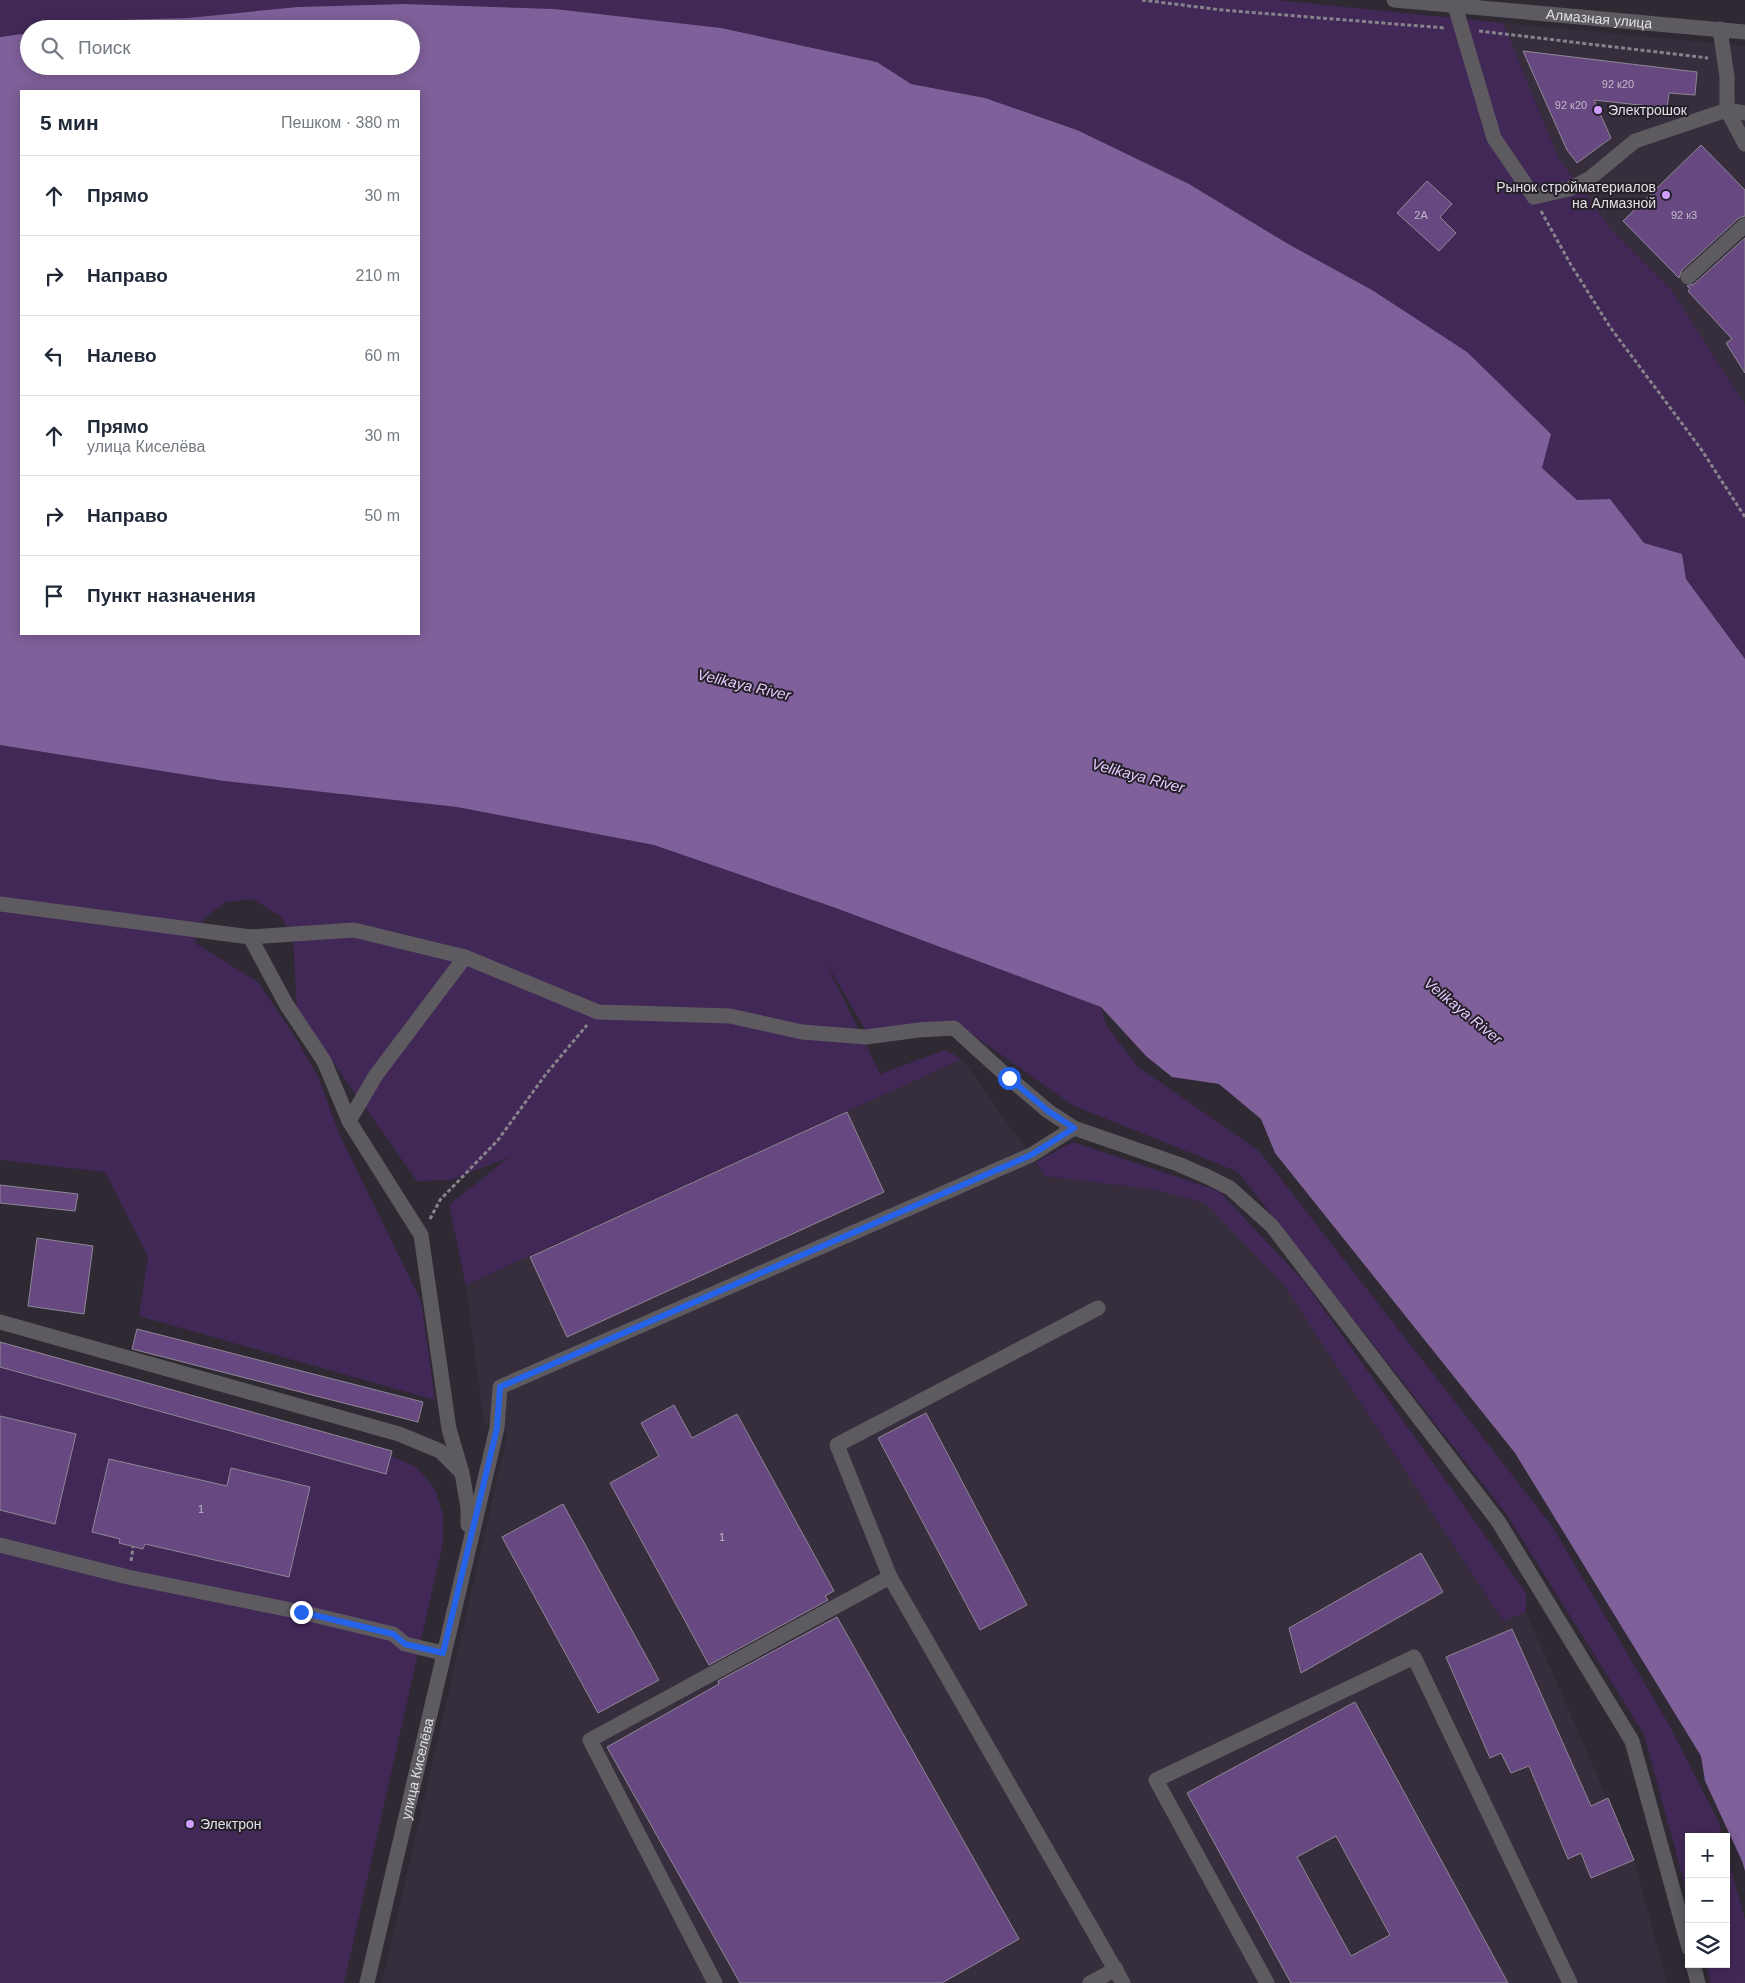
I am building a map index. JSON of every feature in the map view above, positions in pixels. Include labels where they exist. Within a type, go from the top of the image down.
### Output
[{"type":"street","name":"Алмазная улица","points":[[1394,0],[1745,32]]},
{"type":"street","points":[[1454,6],[1494,138],[1534,197],[1569,189],[1590,179],[1636,141],[1727,110],[1745,113]]},
{"type":"street","points":[[1720,29],[1727,77],[1727,110],[1745,144]]},
{"type":"street","points":[[1688,277],[1745,225]]},
{"type":"street","points":[[0,904],[250,937],[354,930],[465,957],[598,1012],[730,1016],[802,1032],[866,1037],[918,1030],[954,1028],[1048,1111],[1074,1128],[1193,1170],[1230,1188],[1250,1204],[1272,1226],[1498,1521],[1632,1741],[1685,1933]]},
{"type":"street","points":[[250,937],[286,1004],[324,1061],[349,1121],[421,1235],[449,1429],[462,1473],[468,1508],[467,1554]]},
{"type":"street","points":[[349,1121],[376,1075],[465,957]]},
{"type":"street","points":[[467,1554],[497,1428],[500,1387],[1031,1155],[1074,1128]]},
{"type":"street","points":[[1098,1308],[837,1445],[890,1577],[1123,1983]]},
{"type":"street","points":[[0,1322],[399,1434],[440,1450],[462,1473]]},
{"type":"street","points":[[0,1545],[128,1577],[301,1612],[393,1634],[405,1644],[443,1653]]},
{"type":"street","name":"улица Киселёва","points":[[367,1983],[467,1554]]},
{"type":"street","points":[[716,1983],[590,1740],[890,1577]]},
{"type":"street","points":[[1267,1983],[1156,1780],[1414,1656],[1570,1983]]},
{"type":"street","points":[[1694,1968],[1698,1983]]},
{"type":"street","points":[[1090,1983],[1116,1969]]},
{"type":"path","points":[[1534,197],[1571,265],[1610,327],[1701,449],[1745,517]]},
{"type":"path","points":[[421,1235],[440,1200],[498,1140],[546,1074],[598,1012]]},
{"type":"shaded area","points":[[0,0],[1276,0],[1503,23],[1559,159],[1613,232],[1672,291],[1745,405],[1745,659],[1686,579],[1682,554],[1644,543],[1610,499],[1577,500],[1542,468],[1551,433],[1372,290],[1290,245],[1189,184],[1077,130],[985,98],[911,84],[877,62],[721,28],[555,9],[404,4],[297,7],[188,18],[20,20],[20,34],[0,37]]},
{"type":"shaded area","name":"Рынок стройматериалов на Алмазной","points":[[1503,23],[1745,46],[1745,405],[1672,291],[1613,232],[1559,159]]},
{"type":"shaded area","points":[[0,745],[224,781],[457,807],[654,845],[833,907],[1101,1007],[1106,1025],[1137,1066],[1259,1151],[1552,1526],[1668,1723],[1719,1823],[1721,1833],[1685,1833],[1685,1886],[1644,1734],[1507,1515],[1238,1172],[1072,1105],[955,1022],[866,1031],[824,959],[880,1074],[945,1050],[962,1059],[466,1285],[449,1205],[509,1157],[451,1180],[417,1181],[297,1011],[293,936],[280,916],[253,899],[225,902],[204,919],[195,943],[258,982],[297,1040],[319,1079],[340,1136],[421,1301],[435,1400],[139,1316],[148,1257],[105,1172],[0,1160]]},
{"type":"shaded area","points":[[962,1059],[1045,1176],[1151,1189],[1205,1203],[1284,1285],[1503,1621],[1526,1612],[1634,1860],[1667,1983],[382,1983],[508,1432],[484,1424],[466,1285]]},
{"type":"shaded area","points":[[1073,1142],[1219,1191],[1305,1283],[1526,1593],[1526,1612],[1503,1621],[1284,1285],[1205,1203],[1151,1189],[1045,1176],[1036,1162]]},
{"type":"shaded area","name":"Электрон","points":[[0,1367],[385,1474],[391,1456],[416,1467],[435,1489],[443,1515],[443,1542],[344,1983],[0,1983]]},
{"type":"shaded area","points":[[1730,1866],[1745,1920],[1745,1983],[1711,1983],[1707,1968],[1730,1968]]},
{"type":"water","name":"Velikaya River","points":[[404,4],[555,9],[721,28],[877,62],[911,84],[985,98],[1077,130],[1189,184],[1290,245],[1372,290],[1467,352],[1551,434],[1542,468],[1577,500],[1610,499],[1644,543],[1682,554],[1686,579],[1745,659],[1745,1871],[1730,1833],[1705,1781],[1701,1756],[1515,1453],[1275,1153],[1261,1119],[1219,1084],[1172,1077],[1146,1056],[1101,1007],[833,907],[654,845],[457,807],[224,781],[0,745],[0,37],[20,34],[20,75],[420,75],[420,20],[116,20],[188,18],[297,7]]},
{"type":"building","points":[[1523,51],[1697,72],[1695,95],[1669,93],[1667,108],[1594,100],[1611,138],[1577,163],[1567,150]]},
{"type":"building","points":[[1701,145],[1745,190],[1745,216],[1739,218],[1682,270],[1679,278],[1623,221]]},
{"type":"building","points":[[1427,181],[1452,204],[1440,217],[1456,233],[1439,251],[1397,213]]},
{"type":"building","points":[[1745,238],[1745,373],[1726,343],[1732,339],[1688,291],[1690,289],[1687,286],[1694,284]]},
{"type":"building","points":[[847,1112],[884,1192],[567,1337],[530,1257]]},
{"type":"building","points":[[0,1185],[78,1194],[75,1211],[0,1203]]},
{"type":"building","points":[[37,1238],[93,1246],[84,1314],[28,1306]]},
{"type":"building","points":[[137,1329],[423,1402],[418,1422],[132,1349]]},
{"type":"building","points":[[0,1342],[392,1451],[386,1474],[0,1367]]},
{"type":"building","points":[[674,1405],[692,1438],[737,1414],[834,1591],[825,1596],[828,1600],[709,1665],[610,1483],[659,1456],[641,1423]]},
{"type":"building","points":[[926,1413],[1027,1605],[980,1630],[878,1438]]},
{"type":"building","points":[[0,1416],[76,1434],[55,1524],[0,1510]]},
{"type":"building","points":[[109,1459],[227,1486],[231,1468],[310,1487],[289,1577],[145,1544],[143,1549],[119,1543],[120,1539],[92,1532]]},
{"type":"building","points":[[563,1504],[659,1680],[598,1713],[502,1537]]},
{"type":"building","points":[[1421,1553],[1443,1592],[1301,1673],[1289,1628]]},
{"type":"building","points":[[837,1617],[1019,1939],[942,1983],[740,1983],[607,1747],[719,1684],[718,1681]]},
{"type":"building","points":[[1512,1629],[1591,1806],[1608,1798],[1634,1860],[1591,1878],[1581,1853],[1568,1859],[1529,1766],[1511,1773],[1501,1753],[1490,1758],[1446,1657]]},
{"type":"building","points":[[1355,1702],[1508,1983],[1291,1983],[1187,1793]],"holes":[[[1336,1836],[1390,1935],[1351,1956],[1297,1857]]]},
{"type":"place","name":"Электрошок","points":[[1598,110]]},
{"type":"place","name":"Рынок стройматериалов на Алмазной","points":[[1666,195]]},
{"type":"place","name":"Электрон","points":[[190,1824]]},
{"type":"route","points":[[301,1612],[393,1634],[405,1644],[443,1653],[497,1428],[500,1387],[1031,1155],[1074,1128],[1048,1111],[1009,1078]]}]
